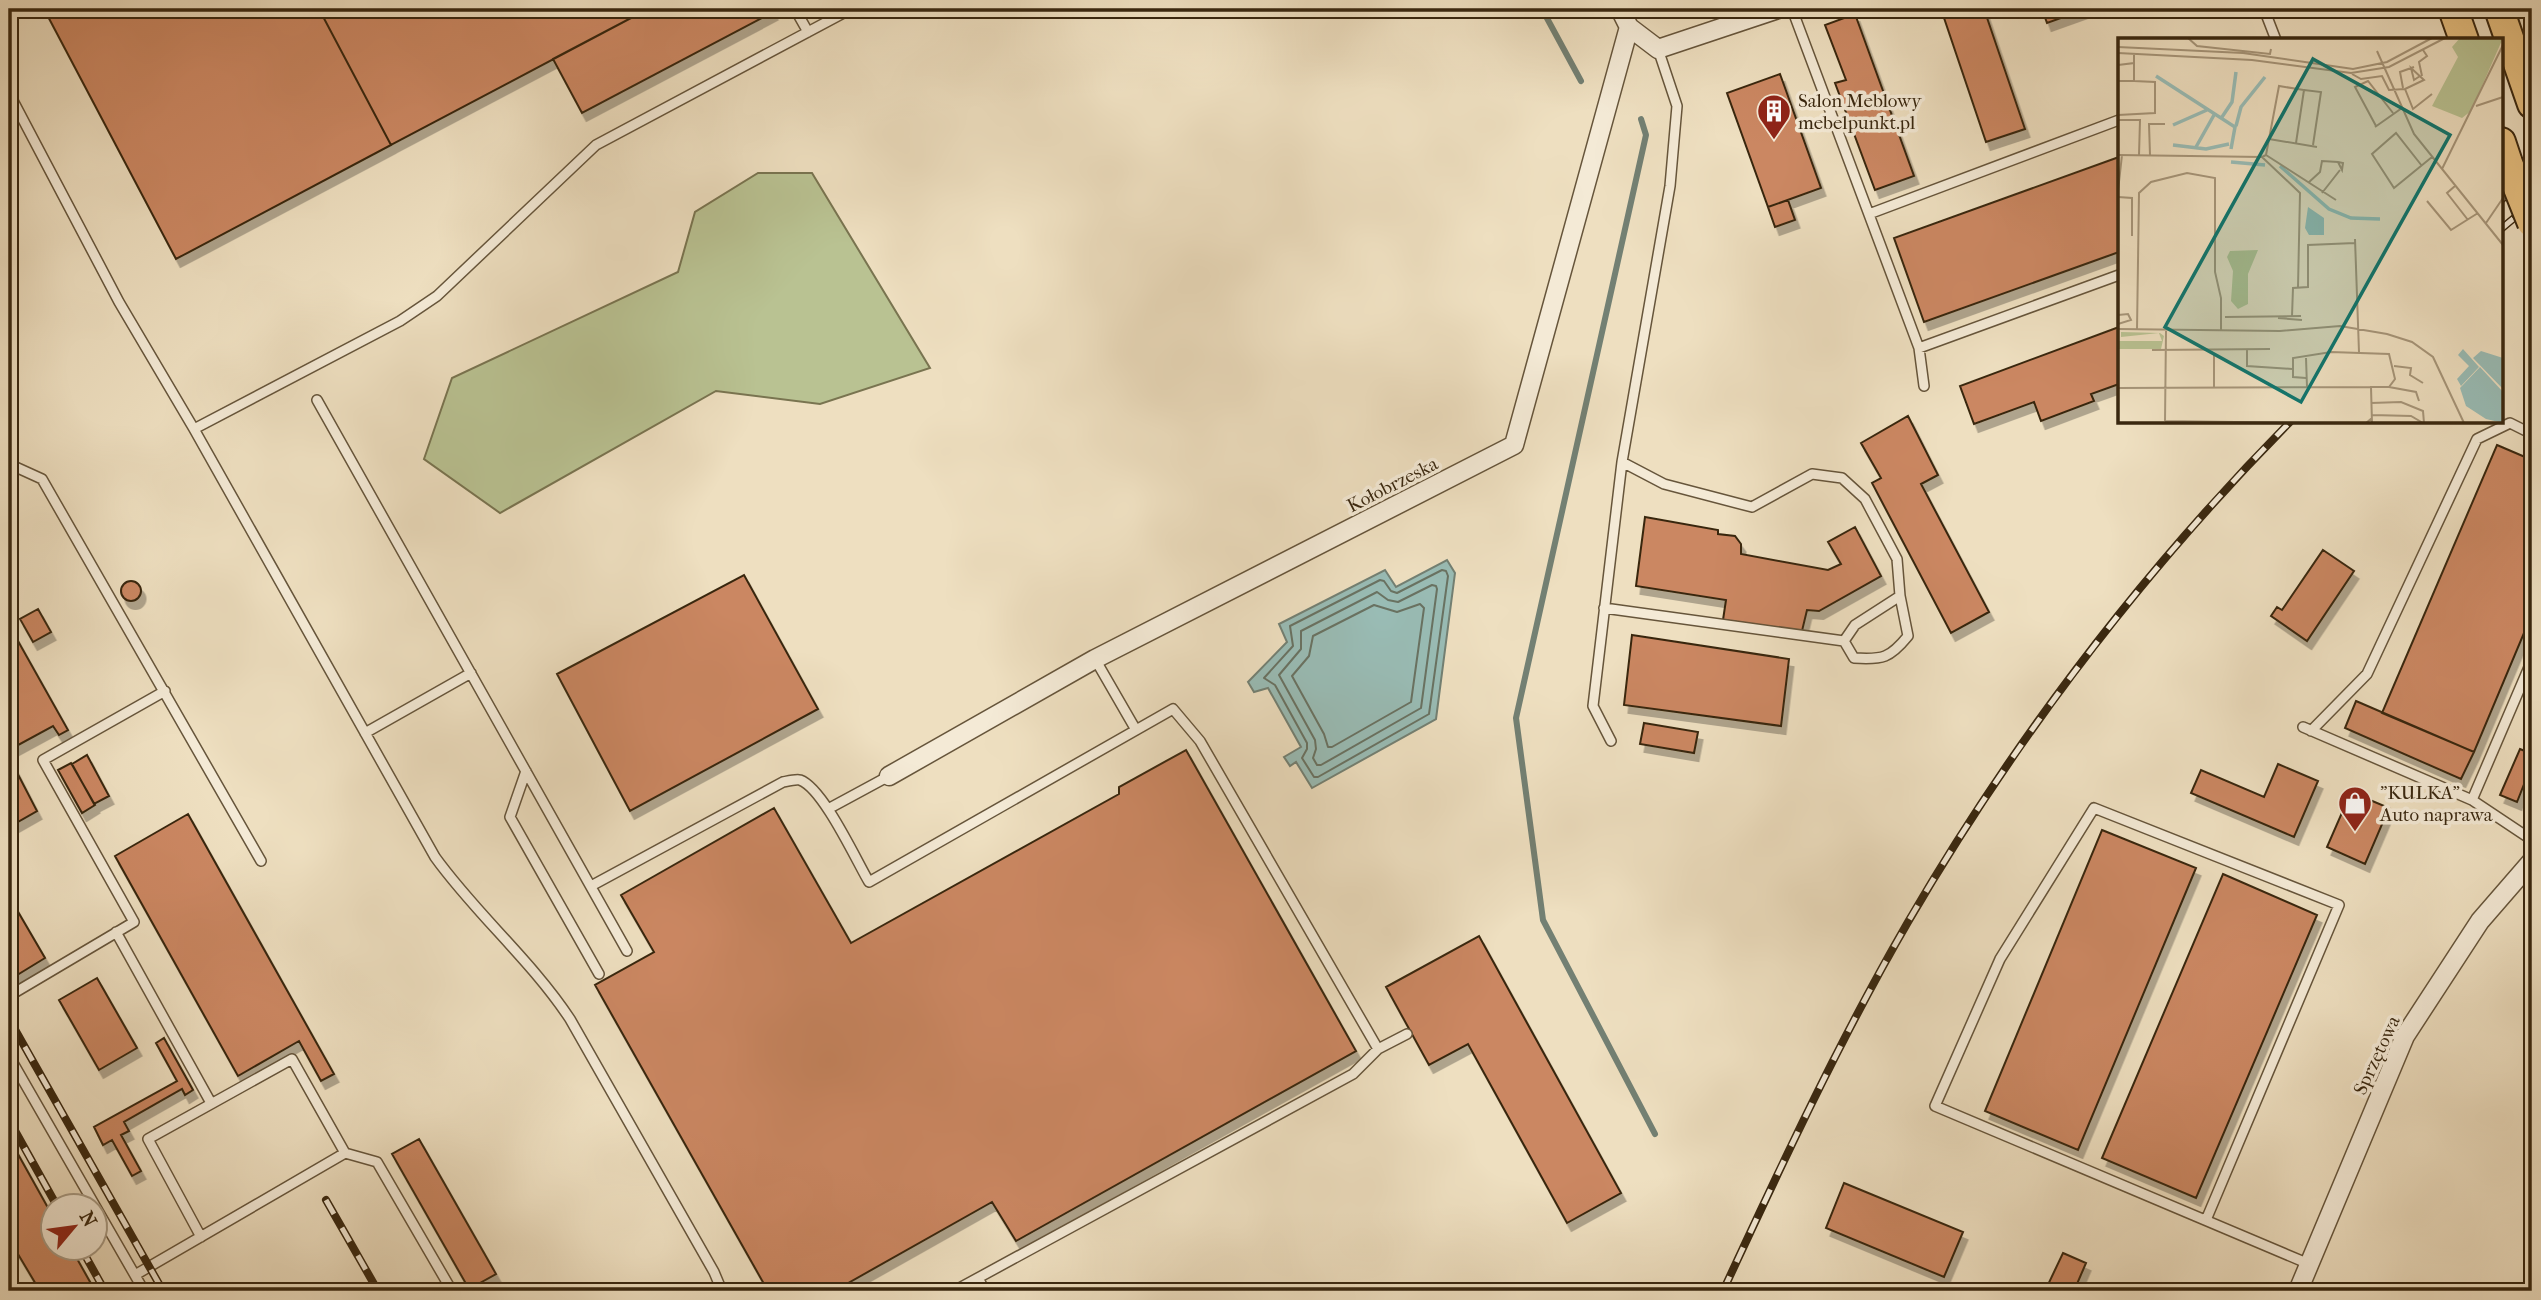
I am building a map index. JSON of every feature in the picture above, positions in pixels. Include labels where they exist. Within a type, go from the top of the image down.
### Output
[{"type":"main road","points":[[2453,9],[2463,38]]},
{"type":"main road","points":[[2499,9],[2532,104]]},
{"type":"main road","points":[[2505,152],[2532,223]]},
{"type":"street","points":[[1620,9],[1629,27],[1658,49],[1778,9]]},
{"type":"street","name":"Kołobrzeska","points":[[889,776],[1095,659],[1514,445],[1629,27]]},
{"type":"street","name":"Sprzętowa","points":[[2298,1291],[2405,1035],[2480,921],[2532,861]]},
{"type":"lane","points":[[795,9],[808,32]]},
{"type":"lane","points":[[194,429],[400,321],[437,296],[597,145],[851,9]]},
{"type":"lane","points":[[1792,9],[1919,348],[1924,386]]},
{"type":"lane","points":[[2264,9],[2275,38]]},
{"type":"lane","points":[[1611,741],[1593,706],[1622,462],[1671,186],[1677,106],[1658,49]]},
{"type":"lane","points":[[9,93],[119,302],[194,429],[435,857],[469,900],[549,987],[570,1019],[722,1291]]},
{"type":"lane","points":[[1869,214],[2118,120]]},
{"type":"lane","points":[[1919,348],[2118,275]]},
{"type":"lane","points":[[317,400],[627,951]]},
{"type":"lane","points":[[2532,434],[2510,423],[2477,439],[2367,674],[2307,729],[2472,800],[2532,840]]},
{"type":"lane","points":[[1622,462],[1664,484],[1752,507],[1812,474],[1842,478],[1865,499],[1897,559],[1900,596],[1908,636],[1894,653],[1873,659],[1854,658],[1844,641]]},
{"type":"lane","points":[[9,464],[42,479],[261,861]]},
{"type":"lane","points":[[1844,641],[1855,625],[1900,596]]},
{"type":"lane","points":[[1604,608],[1844,641]]},
{"type":"lane","points":[[1095,659],[1136,730]]},
{"type":"lane","points":[[2472,800],[2532,660]]},
{"type":"lane","points":[[365,733],[471,673]]},
{"type":"lane","points":[[9,996],[134,922],[43,760],[165,691]]},
{"type":"lane","points":[[592,886],[783,782],[799,780],[813,789],[828,809],[869,882],[1173,709],[1200,741],[1378,1049]]},
{"type":"lane","points":[[526,771],[510,817],[599,974]]},
{"type":"lane","points":[[828,809],[889,776]]},
{"type":"lane","points":[[2206,1220],[2339,905],[2094,808],[2000,959],[1935,1106],[2309,1264]]},
{"type":"lane","points":[[116,932],[211,1103]]},
{"type":"lane","points":[[954,1291],[1353,1074],[1378,1049],[1407,1034]]},
{"type":"lane","points":[[9,1056],[144,1291]]},
{"type":"lane","points":[[201,1237],[148,1139],[292,1059],[345,1153],[377,1162],[452,1291]]},
{"type":"lane","points":[[135,1275],[345,1153]]},
{"type":"lane","points":[[978,1278],[985,1291]]},
{"type":"green space","points":[[758,173],[812,173],[930,368],[820,404],[716,391],[500,513],[424,459],[452,378],[678,272],[695,212]]},
{"type":"water","points":[[1447,560],[1455,573],[1436,719],[1312,788],[1296,762],[1290,766],[1284,757],[1301,747],[1268,688],[1254,692],[1248,682],[1287,642],[1279,624],[1385,570],[1396,587]]},
{"type":"building","points":[[44,9],[319,9],[391,145],[176,259]]},
{"type":"building","points":[[319,9],[648,9],[391,145]]},
{"type":"building","points":[[648,9],[771,9],[773,12],[582,113],[553,59]]},
{"type":"building","points":[[1941,9],[1984,9],[2025,129],[1986,142]]},
{"type":"building","points":[[2042,9],[2086,9],[2047,23]]},
{"type":"building","points":[[1855,14],[1914,176],[1875,190],[1835,83],[1846,80],[1825,25]]},
{"type":"building","name":"Salon Meblowy mebelpunkt.pl","points":[[1780,74],[1821,188],[1768,207],[1727,93]]},
{"type":"building","points":[[2118,157],[2118,252],[1924,322],[1894,238]]},
{"type":"building","points":[[1788,200],[1795,220],[1775,227],[1768,207]]},
{"type":"building","points":[[2118,327],[2118,384],[2091,394],[2094,401],[2041,421],[2034,402],[1974,424],[1960,386]]},
{"type":"building","points":[[1908,416],[1938,475],[1921,484],[1989,612],[1951,633],[1872,483],[1881,478],[1861,443]]},
{"type":"building","points":[[2497,445],[2532,460],[2532,614],[2474,752],[2382,713]]},
{"type":"building","points":[[1645,517],[1718,530],[1718,534],[1735,536],[1741,544],[1741,554],[1828,570],[1841,564],[1828,542],[1855,527],[1881,576],[1819,611],[1807,610],[1802,631],[1723,620],[1726,600],[1636,586]]},
{"type":"building","points":[[2323,550],[2354,571],[2307,641],[2271,616],[2277,607],[2282,610]]},
{"type":"building","points":[[744,575],[818,709],[630,811],[557,674]]},
{"type":"building","points":[[127,581],[135,581],[141,591],[135,601],[127,601],[121,595],[121,587]]},
{"type":"building","points":[[38,609],[51,632],[33,642],[20,619]]},
{"type":"building","points":[[9,625],[68,730],[59,735],[53,726],[9,750]]},
{"type":"building","points":[[1632,635],[1789,659],[1781,726],[1624,705]]},
{"type":"building","points":[[2356,701],[2474,752],[2461,779],[2345,728]]},
{"type":"building","points":[[1644,723],[1698,732],[1694,753],[1640,744]]},
{"type":"building","points":[[2520,749],[2532,754],[2532,764],[2517,802],[2500,795]]},
{"type":"building","points":[[1186,750],[1356,1051],[1016,1241],[992,1202],[834,1291],[768,1291],[595,985],[654,952],[621,895],[774,808],[851,943],[1119,794],[1119,787]]},
{"type":"building","points":[[87,755],[109,796],[94,804],[72,764]]},
{"type":"building","points":[[9,757],[37,811],[9,827]]},
{"type":"building","points":[[71,763],[95,805],[82,813],[58,770]]},
{"type":"building","points":[[2278,764],[2318,781],[2294,837],[2191,793],[2201,770],[2264,797]]},
{"type":"building","points":[[2351,792],[2389,808],[2365,864],[2327,847]]},
{"type":"building","points":[[188,814],[334,1074],[321,1081],[299,1041],[238,1076],[115,856]]},
{"type":"building","points":[[2102,830],[2196,868],[2078,1150],[1985,1111]]},
{"type":"building","points":[[2223,874],[2317,915],[2196,1198],[2102,1158]]},
{"type":"building","points":[[9,899],[45,958],[9,980]]},
{"type":"building","points":[[1479,936],[1621,1193],[1567,1223],[1468,1044],[1429,1065],[1386,987]]},
{"type":"building","points":[[97,978],[137,1048],[99,1070],[59,1000]]},
{"type":"building","points":[[164,1038],[193,1090],[185,1095],[182,1089],[124,1122],[129,1131],[121,1135],[141,1171],[132,1176],[112,1140],[103,1145],[94,1127],[177,1081],[156,1043]]},
{"type":"building","points":[[9,1138],[39,1192],[38,1262],[79,1262],[94,1289],[40,1291],[9,1239]]},
{"type":"building","points":[[419,1139],[496,1274],[469,1289],[392,1154]]},
{"type":"building","points":[[1844,1183],[1963,1232],[1944,1277],[1826,1228]]},
{"type":"building","points":[[2063,1253],[2086,1263],[2074,1291],[2045,1291]]},
{"type":"waterway","points":[[1542,9],[1581,81]]},
{"type":"waterway","points":[[1641,119],[1646,135],[1516,718],[1543,920],[1655,1134]]},
{"type":"railway","points":[[2502,199],[2532,173]]},
{"type":"railway","points":[[2502,228],[2532,203]]},
{"type":"railway","points":[[1723,1291],[1858,1012],[1908,922],[1992,788],[2037,723],[2132,598],[2183,537],[2288,424]]},
{"type":"railway","points":[[9,1019],[163,1291]]},
{"type":"railway","points":[[9,1120],[49,1192]]},
{"type":"railway","points":[[326,1200],[378,1291]]},
{"type":"railway","points":[[89,1262],[105,1291]]},
{"type":"place","name":"Salon Meblowy mebelpunkt.pl","points":[[1774,141]]},
{"type":"place","name":"\"KULKA\" Auto naprawa","points":[[2355,833]]}]
